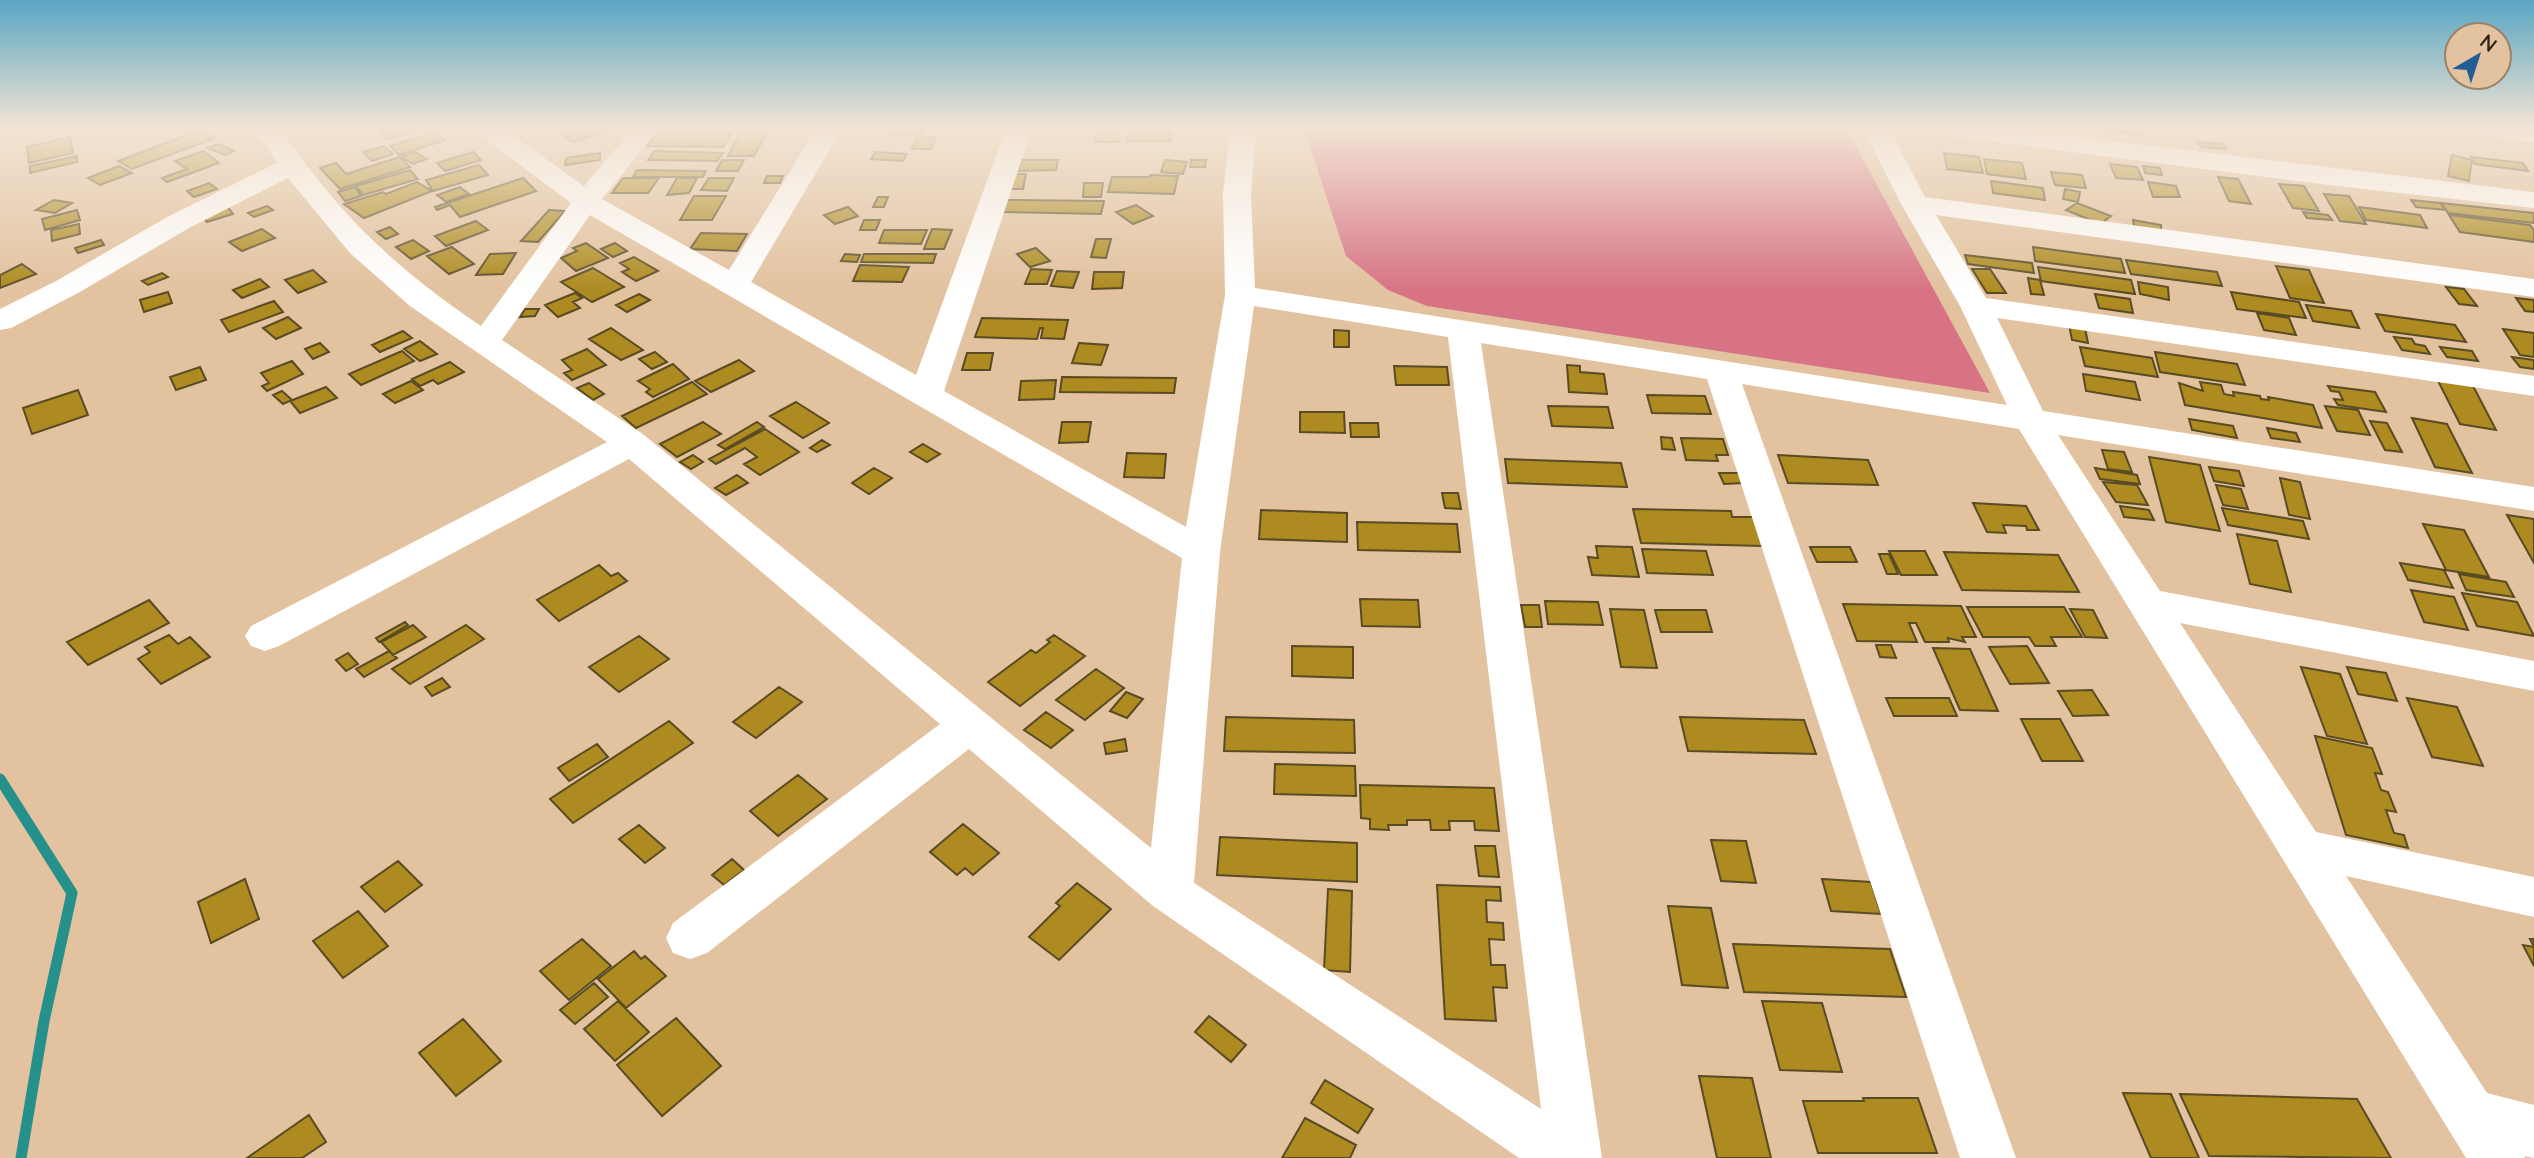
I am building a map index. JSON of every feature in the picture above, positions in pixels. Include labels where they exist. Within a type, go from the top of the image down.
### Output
[{"type":"street","points":[[0,321],[67,287],[179,222],[258,183]]},
{"type":"street","points":[[306,183],[360,247],[421,300],[632,443],[1170,892],[1566,1158]]},
{"type":"street","points":[[562,183],[586,201],[1201,552]]},
{"type":"street","points":[[485,342],[601,183]]},
{"type":"street","points":[[734,286],[796,183]]},
{"type":"street","points":[[926,395],[1000,183]]},
{"type":"street","points":[[1170,892],[1201,552],[1240,295],[1238,183]]},
{"type":"street","points":[[1905,183],[1975,306],[2031,420],[2484,1137],[2534,1132]]},
{"type":"street","points":[[2382,183],[2534,200]]},
{"type":"street","points":[[1916,204],[2534,288]]},
{"type":"street","points":[[1240,295],[2534,499]]},
{"type":"street","points":[[1975,306],[2534,386]]},
{"type":"street","points":[[1463,330],[1574,1158]]},
{"type":"street","points":[[1721,371],[1988,1158]]},
{"type":"street","points":[[265,636],[632,443]]},
{"type":"street","points":[[2149,603],[2534,676]]},
{"type":"street","points":[[690,938],[970,723]]},
{"type":"street","points":[[2303,848],[2534,897]]},
{"type":"shaded area","points":[[1322,183],[1876,183],[1990,393],[1427,306],[1388,290],[1346,256]]},
{"type":"building","points":[[209,183],[217,189],[194,197],[187,191]]},
{"type":"building","points":[[334,183],[359,183],[340,189]]},
{"type":"building","points":[[366,183],[404,183],[363,195],[356,186]]},
{"type":"building","points":[[414,183],[432,191],[364,218],[344,204],[383,192],[386,194]]},
{"type":"building","points":[[428,183],[460,183],[433,191]]},
{"type":"building","points":[[508,183],[528,183],[536,191],[460,217],[450,205],[437,210],[435,207]]},
{"type":"building","points":[[619,183],[655,183],[648,193],[612,193]]},
{"type":"building","points":[[674,183],[694,183],[689,193],[667,195]]},
{"type":"building","points":[[706,183],[731,183],[727,191],[701,190]]},
{"type":"building","points":[[1011,183],[1024,183],[1023,189],[1009,189]]},
{"type":"building","points":[[1084,183],[1103,183],[1101,197],[1083,197]]},
{"type":"building","points":[[1110,183],[1176,183],[1174,194],[1108,192]]},
{"type":"building","points":[[1991,183],[2043,188],[2045,200],[1993,193]]},
{"type":"building","points":[[2084,183],[2086,188],[2055,185]]},
{"type":"building","points":[[2148,183],[2176,186],[2180,197],[2153,197]]},
{"type":"building","points":[[2221,183],[2240,183],[2251,204],[2229,201]]},
{"type":"building","points":[[2279,184],[2304,186],[2319,211],[2293,208]]},
{"type":"building","points":[[355,187],[361,196],[345,201],[338,192]]},
{"type":"building","points":[[460,187],[469,194],[446,202],[437,195]]},
{"type":"building","points":[[2065,189],[2080,192],[2078,202],[2063,199]]},
{"type":"building","points":[[2324,194],[2349,196],[2366,224],[2340,221]]},
{"type":"building","points":[[694,196],[726,196],[712,220],[680,220]]},
{"type":"building","points":[[878,197],[888,197],[884,207],[873,207]]},
{"type":"building","points":[[54,200],[72,203],[55,213],[36,210]]},
{"type":"building","points":[[1007,200],[1104,201],[1101,214],[1003,212]]},
{"type":"building","points":[[2411,200],[2440,203],[2446,210],[2416,207]]},
{"type":"building","points":[[2077,203],[2111,216],[2100,224],[2066,210]]},
{"type":"building","points":[[2441,203],[2534,213],[2534,223],[2448,213]]},
{"type":"building","points":[[1136,205],[1153,216],[1133,224],[1116,212]]},
{"type":"building","points":[[227,206],[233,214],[207,222],[201,213]]},
{"type":"building","points":[[267,206],[273,210],[254,217],[248,213]]},
{"type":"building","points":[[848,207],[858,216],[835,224],[824,215]]},
{"type":"building","points":[[2359,207],[2420,215],[2427,228],[2366,220]]},
{"type":"building","points":[[77,210],[80,220],[45,230],[42,219]]},
{"type":"building","points":[[549,210],[565,211],[538,242],[521,241]]},
{"type":"building","points":[[2303,212],[2328,215],[2332,220],[2307,218]]},
{"type":"building","points":[[2449,215],[2530,225],[2534,230],[2534,242],[2460,232]]},
{"type":"building","points":[[864,220],[880,220],[876,230],[860,230]]},
{"type":"building","points":[[2133,220],[2161,225],[2161,230],[2134,226]]},
{"type":"building","points":[[476,221],[488,230],[446,246],[435,236]]},
{"type":"building","points":[[79,224],[80,234],[52,241],[51,230]]},
{"type":"building","points":[[390,227],[398,234],[386,239],[377,232]]},
{"type":"building","points":[[262,229],[275,238],[242,251],[229,242]]},
{"type":"building","points":[[932,229],[952,230],[944,249],[924,249]]},
{"type":"building","points":[[884,230],[927,230],[921,244],[879,243]]},
{"type":"building","points":[[701,233],[747,234],[737,251],[690,249]]},
{"type":"building","points":[[1096,239],[1111,239],[1106,258],[1091,257]]},
{"type":"building","points":[[101,240],[104,245],[78,253],[75,248]]},
{"type":"building","points":[[413,240],[429,251],[411,259],[396,247]]},
{"type":"building","points":[[586,243],[608,258],[576,271],[561,258],[577,251],[573,248]]},
{"type":"building","points":[[615,243],[627,251],[613,257],[601,249]]},
{"type":"building","points":[[452,247],[474,264],[449,274],[427,256]]},
{"type":"building","points":[[2033,247],[2121,259],[2125,273],[2035,261]]},
{"type":"building","points":[[1036,248],[1050,261],[1030,267],[1017,254]]},
{"type":"building","points":[[516,253],[503,274],[476,275],[490,254]]},
{"type":"building","points":[[845,254],[860,255],[857,262],[841,261]]},
{"type":"building","points":[[864,254],[936,254],[933,263],[861,262]]},
{"type":"building","points":[[1965,255],[2032,263],[2034,273],[1968,264]]},
{"type":"building","points":[[634,257],[658,271],[636,281],[622,272],[629,269],[620,263]]},
{"type":"building","points":[[2126,260],[2217,272],[2222,286],[2131,274]]},
{"type":"building","points":[[22,264],[36,274],[0,288],[0,275]]},
{"type":"building","points":[[860,265],[909,267],[902,282],[853,281]]},
{"type":"building","points":[[2276,266],[2309,270],[2324,303],[2290,298]]},
{"type":"building","points":[[2038,267],[2131,280],[2135,294],[2041,281]]},
{"type":"building","points":[[593,268],[624,287],[592,302],[561,282]]},
{"type":"building","points":[[1031,269],[1052,270],[1047,284],[1025,284]]},
{"type":"building","points":[[1972,269],[1990,269],[2006,293],[1987,293]]},
{"type":"building","points":[[313,270],[326,282],[298,293],[285,280]]},
{"type":"building","points":[[1057,271],[1079,272],[1073,288],[1051,286]]},
{"type":"building","points":[[1094,272],[1124,272],[1122,288],[1092,289]]},
{"type":"building","points":[[162,273],[168,277],[148,285],[142,281]]},
{"type":"building","points":[[2028,278],[2040,280],[2044,295],[2031,294]]},
{"type":"building","points":[[260,279],[269,287],[242,298],[233,290]]},
{"type":"building","points":[[2138,282],[2168,287],[2169,300],[2140,294]]},
{"type":"building","points":[[2446,287],[2464,289],[2477,306],[2459,304]]},
{"type":"building","points":[[168,292],[172,303],[144,312],[140,300]]},
{"type":"building","points":[[2231,292],[2299,302],[2306,318],[2237,309]]},
{"type":"building","points":[[575,293],[582,298],[573,302],[580,308],[558,317],[545,305]]},
{"type":"building","points":[[639,294],[650,300],[627,312],[616,305]]},
{"type":"building","points":[[2095,294],[2130,299],[2133,313],[2099,308]]},
{"type":"building","points":[[2516,298],[2534,300],[2534,312],[2525,311]]},
{"type":"building","points":[[274,301],[283,312],[229,332],[221,320]]},
{"type":"building","points":[[2306,305],[2351,311],[2359,328],[2313,321]]},
{"type":"building","points":[[525,309],[539,309],[535,316],[520,317]]},
{"type":"building","points":[[2257,313],[2289,318],[2296,335],[2264,330]]},
{"type":"building","points":[[2376,314],[2455,325],[2466,342],[2385,331]]},
{"type":"building","points":[[288,317],[301,328],[276,339],[263,328]]},
{"type":"building","points":[[982,318],[1068,320],[1064,339],[1041,338],[1043,328],[1040,328],[1037,339],[975,337]]},
{"type":"building","points":[[2069,325],[2085,328],[2088,343],[2072,340]]},
{"type":"building","points":[[611,328],[643,350],[621,360],[589,339]]},
{"type":"building","points":[[2503,329],[2534,333],[2534,357],[2520,355]]},
{"type":"building","points":[[1334,330],[1349,331],[1349,347],[1334,347]]},
{"type":"building","points":[[403,331],[412,338],[380,352],[372,345]]},
{"type":"building","points":[[2394,337],[2412,339],[2415,344],[2425,346],[2430,354],[2402,350]]},
{"type":"building","points":[[420,341],[437,354],[420,361],[404,349]]},
{"type":"building","points":[[320,343],[329,352],[313,359],[305,349]]},
{"type":"building","points":[[1079,343],[1108,345],[1101,365],[1072,363]]},
{"type":"building","points":[[2080,347],[2152,358],[2158,377],[2085,366]]},
{"type":"building","points":[[2440,347],[2472,351],[2478,361],[2447,357]]},
{"type":"building","points":[[587,349],[606,365],[572,380],[564,373],[572,370],[562,360]]},
{"type":"building","points":[[402,351],[414,361],[361,385],[349,374]]},
{"type":"building","points":[[655,352],[667,362],[652,369],[639,359]]},
{"type":"building","points":[[2155,352],[2237,364],[2245,385],[2160,372]]},
{"type":"building","points":[[967,353],[993,353],[990,370],[962,370]]},
{"type":"building","points":[[2512,357],[2534,360],[2534,369],[2520,367]]},
{"type":"building","points":[[739,360],[754,371],[711,392],[695,381]]},
{"type":"building","points":[[292,361],[303,374],[267,391],[262,386],[269,383],[261,373]]},
{"type":"building","points":[[450,362],[464,372],[438,384],[433,380],[420,386],[412,379]]},
{"type":"building","points":[[673,364],[689,379],[653,397],[646,392],[650,389],[638,381]]},
{"type":"building","points":[[1567,365],[1580,366],[1580,372],[1604,374],[1607,394],[1569,392]]},
{"type":"building","points":[[1394,366],[1447,367],[1449,385],[1396,385]]},
{"type":"building","points":[[200,367],[206,380],[176,390],[170,377]]},
{"type":"building","points":[[2083,374],[2135,382],[2140,400],[2086,391]]},
{"type":"building","points":[[1062,377],[1176,378],[1174,393],[1060,392]]},
{"type":"building","points":[[2437,379],[2472,384],[2496,430],[2460,424]]},
{"type":"building","points":[[1056,380],[1054,399],[1019,400],[1021,381]]},
{"type":"building","points":[[411,381],[423,390],[395,403],[383,394]]},
{"type":"building","points":[[692,382],[707,394],[636,428],[622,416]]},
{"type":"building","points":[[2200,382],[2221,385],[2224,394],[2234,396],[2233,392],[2260,396],[2261,399],[2269,400],[2268,397],[2313,405],[2322,428],[2185,405],[2179,383],[2203,391]]},
{"type":"building","points":[[589,383],[604,394],[593,400],[577,388]]},
{"type":"building","points":[[2328,386],[2375,392],[2386,412],[2338,405],[2334,399],[2343,400],[2339,392],[2331,391]]},
{"type":"building","points":[[326,387],[337,398],[300,413],[290,401]]},
{"type":"building","points":[[78,390],[88,415],[32,434],[23,408]]},
{"type":"building","points":[[282,391],[292,400],[283,404],[273,395]]},
{"type":"building","points":[[1647,395],[1705,396],[1711,414],[1652,413]]},
{"type":"building","points":[[796,402],[829,423],[803,438],[770,416]]},
{"type":"building","points":[[1548,406],[1608,407],[1613,428],[1552,426]]},
{"type":"building","points":[[2325,406],[2358,410],[2370,435],[2337,431]]},
{"type":"building","points":[[1300,412],[1344,412],[1345,433],[1300,432]]},
{"type":"building","points":[[2412,418],[2447,424],[2472,473],[2435,467]]},
{"type":"building","points":[[2189,419],[2233,426],[2237,438],[2192,430]]},
{"type":"building","points":[[2370,421],[2387,423],[2402,452],[2385,450]]},
{"type":"building","points":[[703,422],[721,434],[677,457],[660,444]]},
{"type":"building","points":[[757,422],[764,427],[725,449],[718,445]]},
{"type":"building","points":[[1062,422],[1091,422],[1088,442],[1059,443]]},
{"type":"building","points":[[1350,423],[1378,423],[1379,437],[1351,437]]},
{"type":"building","points":[[2267,428],[2296,433],[2300,442],[2271,438]]},
{"type":"building","points":[[765,429],[799,452],[760,475],[744,464],[757,457],[745,448],[716,464],[709,459]]},
{"type":"building","points":[[1661,437],[1672,438],[1675,450],[1662,449]]},
{"type":"building","points":[[1681,438],[1723,439],[1728,455],[1716,455],[1718,461],[1686,460]]},
{"type":"building","points":[[822,440],[830,445],[817,452],[810,448]]},
{"type":"building","points":[[923,444],[940,454],[927,462],[910,452]]},
{"type":"building","points":[[2102,450],[2124,452],[2132,472],[2108,469]]},
{"type":"building","points":[[1127,453],[1166,454],[1164,478],[1124,477]]},
{"type":"building","points":[[693,455],[703,462],[691,469],[680,462]]},
{"type":"building","points":[[1778,455],[1868,460],[1878,485],[1788,483]]},
{"type":"building","points":[[2149,457],[2200,465],[2220,531],[2166,522]]},
{"type":"building","points":[[1505,459],[1621,463],[1627,487],[1508,483]]},
{"type":"building","points":[[2209,467],[2239,471],[2244,486],[2214,481]]},
{"type":"building","points":[[874,468],[892,478],[869,494],[852,483]]},
{"type":"building","points":[[2095,468],[2137,475],[2140,484],[2100,479]]},
{"type":"building","points":[[1719,473],[1739,473],[1743,483],[1724,484]]},
{"type":"building","points":[[737,475],[748,483],[726,495],[715,488]]},
{"type":"building","points":[[2280,478],[2300,482],[2310,519],[2289,515]]},
{"type":"building","points":[[2103,482],[2137,485],[2148,505],[2116,502]]},
{"type":"building","points":[[2216,485],[2241,489],[2248,509],[2223,505]]},
{"type":"building","points":[[1442,493],[1458,493],[1461,509],[1445,508]]},
{"type":"building","points":[[1973,503],[2026,506],[2039,530],[2027,530],[2026,526],[2003,525],[2006,533],[1987,532]]},
{"type":"building","points":[[2120,506],[2149,510],[2154,520],[2124,517]]},
{"type":"building","points":[[2222,508],[2303,521],[2309,539],[2228,525]]},
{"type":"building","points":[[1633,509],[1731,511],[1732,517],[1753,517],[1763,546],[1641,543]]},
{"type":"building","points":[[1261,510],[1347,513],[1347,542],[1259,539]]},
{"type":"building","points":[[2507,515],[2534,519],[2534,563]]},
{"type":"building","points":[[1357,522],[1457,524],[1460,552],[1358,550]]},
{"type":"building","points":[[2423,524],[2464,530],[2489,577],[2446,570]]},
{"type":"building","points":[[2237,534],[2277,541],[2291,592],[2250,584]]},
{"type":"building","points":[[1596,546],[1632,547],[1639,577],[1592,575],[1588,557],[1598,558]]},
{"type":"building","points":[[1810,547],[1850,547],[1857,562],[1817,562]]},
{"type":"building","points":[[1642,549],[1706,551],[1713,575],[1647,573]]},
{"type":"building","points":[[1889,551],[1925,551],[1937,575],[1901,575]]},
{"type":"building","points":[[1944,552],[2058,555],[2079,592],[1962,590]]},
{"type":"building","points":[[1879,554],[1889,554],[1898,574],[1887,574]]},
{"type":"building","points":[[2400,563],[2444,570],[2453,588],[2408,580]]},
{"type":"building","points":[[599,565],[611,576],[618,573],[627,581],[559,621],[537,600]]},
{"type":"building","points":[[2459,574],[2506,582],[2514,597],[2466,590]]},
{"type":"building","points":[[2411,590],[2454,597],[2468,630],[2424,622]]},
{"type":"building","points":[[2462,593],[2517,602],[2534,636],[2477,626]]},
{"type":"building","points":[[1360,599],[1418,600],[1420,627],[1362,626]]},
{"type":"building","points":[[149,600],[169,623],[88,665],[67,642]]},
{"type":"building","points":[[1545,601],[1598,602],[1603,625],[1548,624]]},
{"type":"building","points":[[1843,604],[1961,606],[1976,637],[1962,637],[1965,642],[1948,638],[1949,642],[1925,642],[1916,623],[1909,623],[1917,642],[1857,641]]},
{"type":"building","points":[[1521,605],[1539,605],[1542,627],[1525,627]]},
{"type":"building","points":[[1967,607],[2064,607],[2082,637],[2051,637],[2056,646],[2035,646],[2029,637],[1983,637]]},
{"type":"building","points":[[1610,609],[1644,610],[1657,668],[1621,667]]},
{"type":"building","points":[[2070,609],[2093,610],[2107,638],[2085,637]]},
{"type":"building","points":[[1655,610],[1706,610],[1712,632],[1661,632]]},
{"type":"building","points":[[405,622],[408,625],[379,642],[376,638]]},
{"type":"building","points":[[413,625],[426,637],[393,655],[381,642]]},
{"type":"building","points":[[466,625],[484,639],[410,684],[392,669]]},
{"type":"building","points":[[169,635],[178,644],[190,637],[210,657],[161,684],[138,659],[150,652],[145,647]]},
{"type":"building","points":[[1054,635],[1085,656],[1020,706],[988,682],[1031,650],[1036,653],[1050,642],[1047,640]]},
{"type":"building","points":[[639,636],[669,659],[619,692],[589,667]]},
{"type":"building","points":[[1876,645],[1891,645],[1896,658],[1880,657]]},
{"type":"building","points":[[1292,646],[1353,647],[1353,678],[1292,676]]},
{"type":"building","points":[[2027,646],[2049,683],[2010,684],[1989,647]]},
{"type":"building","points":[[1933,648],[1970,649],[1998,711],[1960,710]]},
{"type":"building","points":[[389,651],[397,658],[364,677],[356,669]]},
{"type":"building","points":[[348,653],[358,664],[346,671],[336,660]]},
{"type":"building","points":[[2301,667],[2340,674],[2367,744],[2327,736]]},
{"type":"building","points":[[2347,667],[2386,673],[2397,701],[2358,694]]},
{"type":"building","points":[[1096,669],[1124,688],[1085,720],[1056,700]]},
{"type":"building","points":[[442,678],[450,687],[432,696],[425,687]]},
{"type":"building","points":[[779,687],[802,702],[756,738],[733,722]]},
{"type":"building","points":[[2092,690],[2108,715],[2073,716],[2058,691]]},
{"type":"building","points":[[1126,692],[1143,699],[1127,718],[1110,711]]},
{"type":"building","points":[[1886,698],[1949,698],[1957,716],[1894,716]]},
{"type":"building","points":[[2407,698],[2457,707],[2483,766],[2432,757]]},
{"type":"building","points":[[1046,712],[1073,730],[1051,748],[1024,730]]},
{"type":"building","points":[[1226,717],[1354,720],[1355,753],[1224,751]]},
{"type":"building","points":[[1680,717],[1804,720],[1816,754],[1688,751]]},
{"type":"building","points":[[2021,719],[2060,719],[2083,761],[2042,761]]},
{"type":"building","points":[[669,721],[693,743],[573,823],[550,799]]},
{"type":"building","points":[[2315,736],[2372,748],[2382,774],[2375,773],[2381,790],[2388,792],[2396,812],[2386,810],[2394,833],[2404,835],[2408,848],[2346,835]]},
{"type":"building","points":[[1125,739],[1127,751],[1106,754],[1104,743]]},
{"type":"building","points":[[597,744],[608,757],[569,781],[558,768]]},
{"type":"building","points":[[1275,764],[1355,766],[1356,796],[1274,794]]},
{"type":"building","points":[[798,775],[827,799],[778,836],[750,811]]},
{"type":"building","points":[[1360,785],[1494,788],[1499,831],[1475,830],[1474,821],[1449,821],[1450,830],[1431,830],[1430,820],[1407,820],[1407,825],[1388,825],[1389,830],[1370,829],[1370,819],[1361,818]]},
{"type":"building","points":[[963,824],[999,853],[973,875],[965,868],[957,875],[930,852]]},
{"type":"building","points":[[639,825],[665,848],[645,863],[619,839]]},
{"type":"building","points":[[1220,837],[1357,843],[1357,882],[1217,875]]},
{"type":"building","points":[[1711,840],[1746,841],[1756,883],[1721,881]]},
{"type":"building","points":[[1475,846],[1495,846],[1499,877],[1479,876]]},
{"type":"building","points":[[732,859],[744,870],[724,885],[712,875]]},
{"type":"building","points":[[398,861],[422,885],[385,912],[361,887]]},
{"type":"building","points":[[245,879],[259,919],[211,943],[198,902]]},
{"type":"building","points":[[1822,879],[1871,882],[1881,914],[1831,911]]},
{"type":"building","points":[[1077,883],[1111,909],[1059,960],[1029,937],[1060,906],[1056,903]]},
{"type":"building","points":[[1437,885],[1500,887],[1501,901],[1486,900],[1487,922],[1503,923],[1504,940],[1489,939],[1491,965],[1505,965],[1507,988],[1493,987],[1496,1021],[1445,1019]]},
{"type":"building","points":[[1328,889],[1352,891],[1350,972],[1324,970]]},
{"type":"building","points":[[1668,906],[1711,908],[1728,988],[1682,985]]},
{"type":"building","points":[[358,911],[388,946],[343,978],[313,941]]},
{"type":"building","points":[[582,939],[611,966],[569,1000],[540,971]]},
{"type":"building","points":[[1733,944],[1890,949],[1906,997],[1744,992]]},
{"type":"building","points":[[2523,945],[2534,947],[2534,966]]},
{"type":"building","points":[[634,951],[641,959],[645,956],[666,976],[626,1008],[598,979]]},
{"type":"building","points":[[594,983],[608,997],[575,1024],[560,1010]]},
{"type":"building","points":[[618,1001],[649,1032],[615,1061],[584,1029]]},
{"type":"building","points":[[1762,1001],[1822,1003],[1842,1072],[1780,1070]]},
{"type":"building","points":[[1209,1016],[1246,1045],[1231,1062],[1195,1032]]},
{"type":"building","points":[[676,1018],[721,1066],[662,1116],[617,1065]]},
{"type":"building","points":[[463,1019],[501,1061],[456,1096],[419,1053]]},
{"type":"building","points":[[1699,1076],[1752,1078],[1771,1158],[1717,1158]]},
{"type":"building","points":[[1325,1080],[1373,1109],[1358,1133],[1311,1103]]},
{"type":"building","points":[[2123,1093],[2171,1094],[2199,1158],[2151,1158]]},
{"type":"building","points":[[2180,1094],[2357,1099],[2391,1158],[2209,1156]]},
{"type":"building","points":[[1863,1098],[1918,1098],[1937,1153],[1818,1153],[1803,1101],[1864,1101]]},
{"type":"building","points":[[309,1115],[326,1142],[302,1158],[247,1158]]},
{"type":"building","points":[[1305,1118],[1356,1145],[1350,1158],[1282,1158]]},
{"type":"waterway","points":[[0,779],[72,893],[44,1021],[21,1158]]}]
